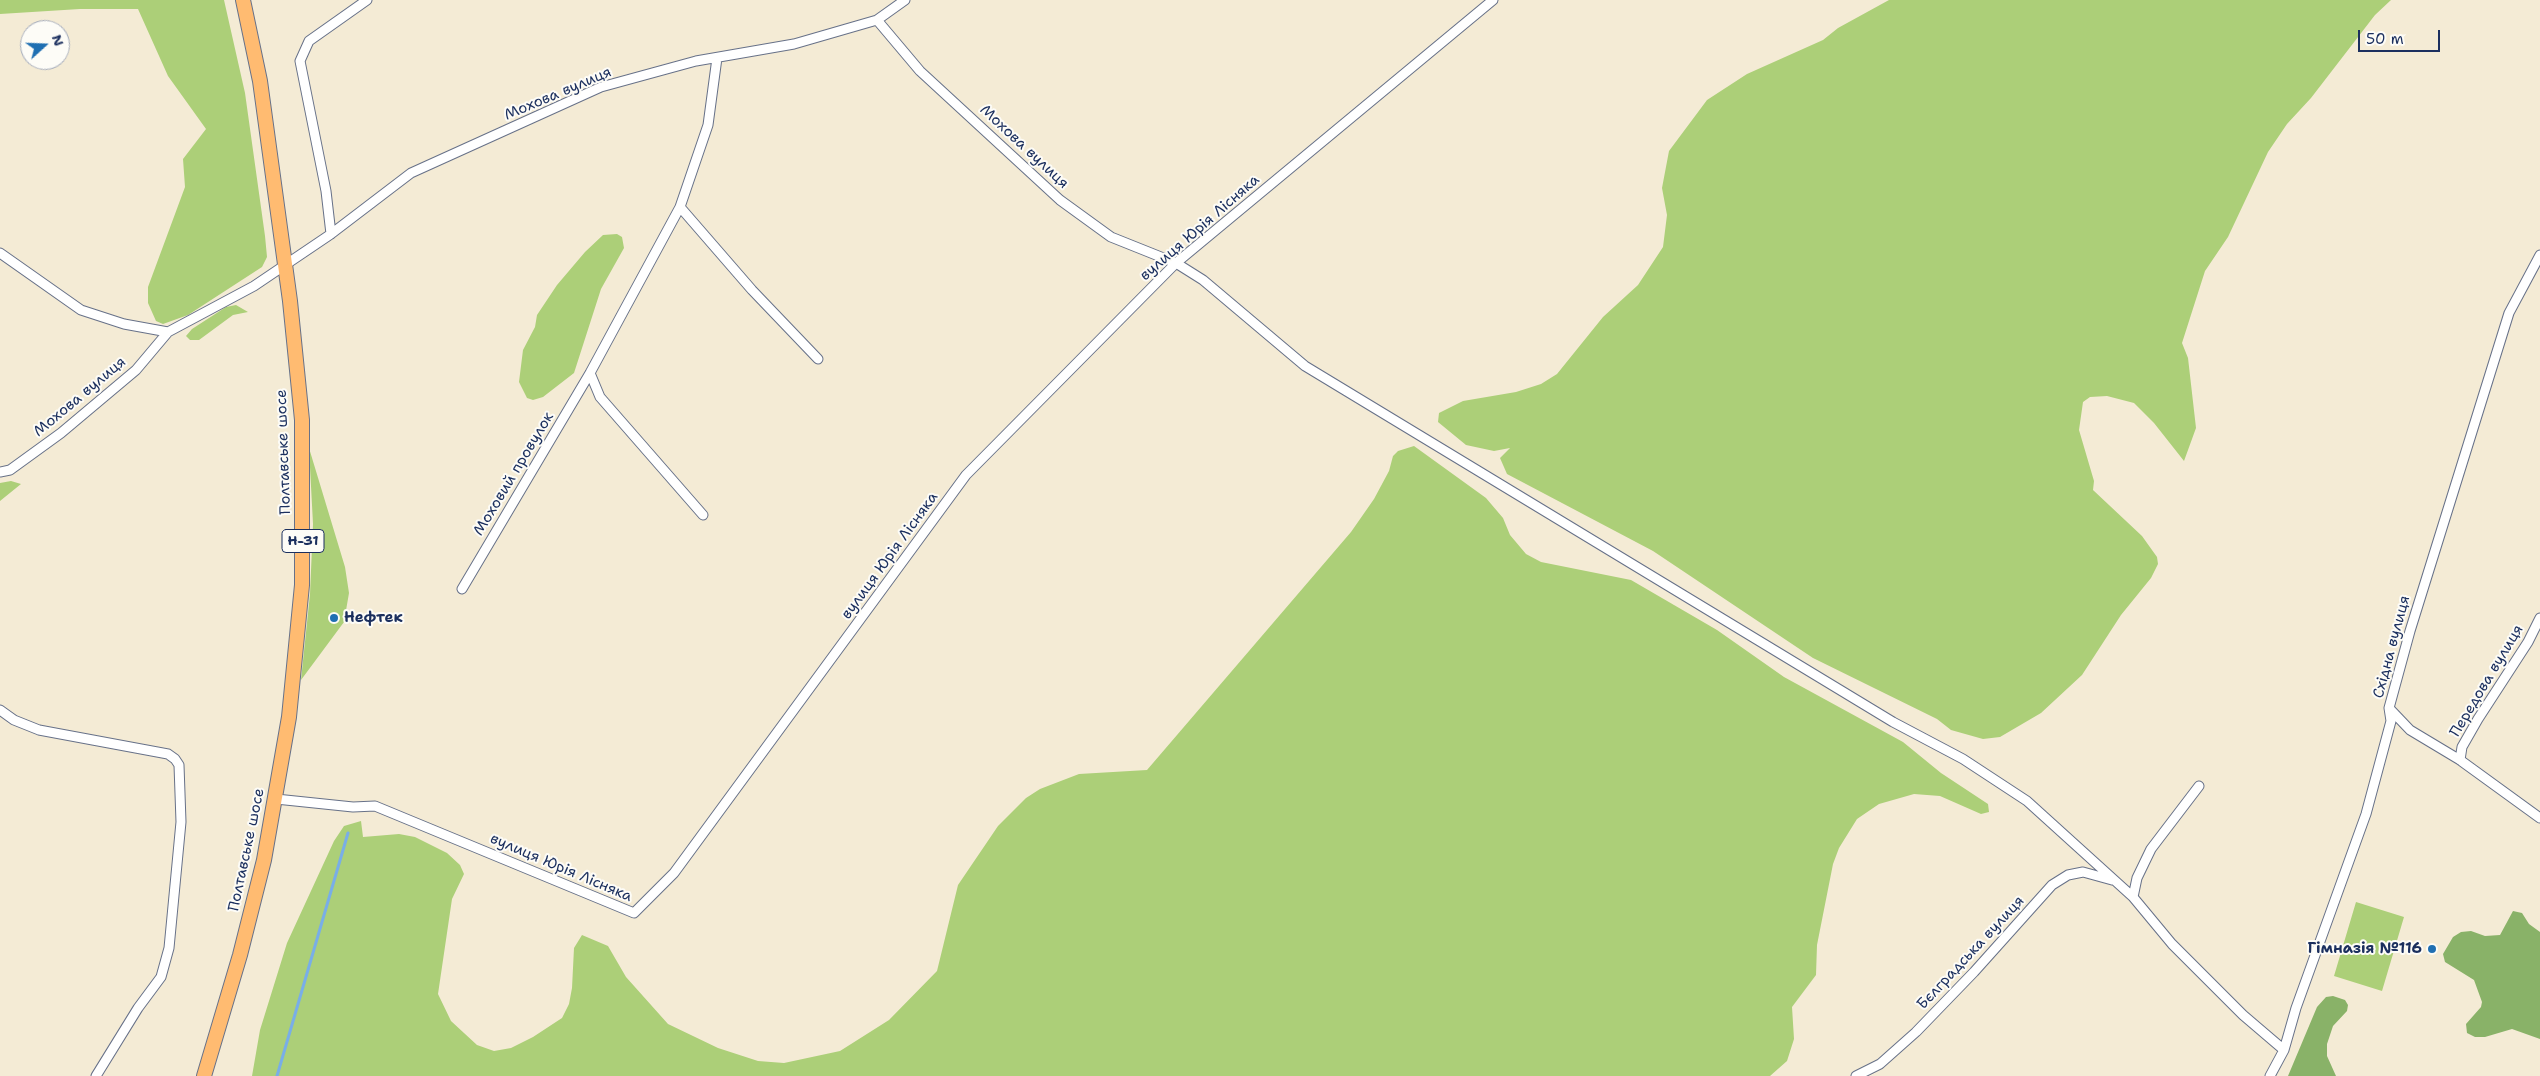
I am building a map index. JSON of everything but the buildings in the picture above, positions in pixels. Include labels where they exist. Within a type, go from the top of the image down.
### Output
[{"type":"main road","name":"Полтавське шосе","points":[[204,1076],[240,955],[264,860],[289,717],[302,585],[302,420],[286,262],[260,81],[243,0]]},
{"type":"street","points":[[331,234],[326,191],[300,61],[309,41],[367,0]]},
{"type":"street","name":"Мохова вулиця","points":[[0,472],[10,470],[61,433],[136,370],[168,332],[254,286],[286,262],[331,234],[411,173],[601,87],[687,63],[794,44],[877,20],[905,0]]},
{"type":"street","name":"вулиця Юрія Лісняка","points":[[276,799],[353,807],[376,806],[634,913],[674,873],[958,485],[1176,263],[1493,0]]},
{"type":"street","name":"Мохова вулиця","points":[[877,20],[920,71],[1060,200],[1111,237],[1176,263],[1203,280],[1305,366],[1893,722],[1963,759],[2019,796],[2133,897]]},
{"type":"street","name":"Моховий провулок","points":[[462,588],[590,373],[680,206],[708,125],[717,58]]},
{"type":"street","points":[[680,206],[752,290],[818,359]]},
{"type":"street","points":[[0,253],[81,310],[124,324],[168,332]]},
{"type":"street","name":"Східна вулиця","points":[[2270,1076],[2284,1050],[2296,1008],[2366,814],[2391,721],[2389,708],[2436,542],[2508,313],[2540,255]]},
{"type":"street","points":[[590,373],[600,397],[703,515]]},
{"type":"street","name":"Передова вулиця","points":[[2460,760],[2462,748],[2478,718],[2528,642],[2540,618]]},
{"type":"street","name":"Передова вулиця","points":[[2389,708],[2410,730],[2460,760],[2540,818]]},
{"type":"street","points":[[0,710],[14,720],[39,730],[168,754],[179,765],[181,822],[170,948],[161,977],[138,1008],[96,1076]]},
{"type":"street","points":[[2199,786],[2151,849],[2137,878],[2133,897],[2172,944],[2244,1015],[2284,1050]]},
{"type":"street","name":"Бєлградська вулиця","points":[[1856,1076],[1880,1064],[1916,1032],[1974,972],[2052,885],[2068,875],[2083,872],[2114,881]]},
{"type":"green space","points":[[0,0],[224,0],[245,93],[265,236],[267,257],[262,267],[188,315],[163,324],[156,321],[148,303],[148,287],[185,187],[183,159],[206,129],[168,76],[138,9],[80,9],[0,14]]},
{"type":"green space","points":[[1889,0],[2391,0],[2375,15],[2311,98],[2287,124],[2268,152],[2228,237],[2205,271],[2182,343],[2188,358],[2196,428],[2184,461],[2154,423],[2134,403],[2107,396],[2090,397],[2083,402],[2079,430],[2094,481],[2093,490],[2142,536],[2157,557],[2158,564],[2151,578],[2121,615],[2082,675],[2041,713],[2000,737],[1983,739],[1951,730],[1937,719],[1813,658],[1653,551],[1507,474],[1500,458],[1510,448],[1494,451],[1466,445],[1438,422],[1439,413],[1463,401],[1516,392],[1541,384],[1557,374],[1603,317],[1638,285],[1663,247],[1667,215],[1662,188],[1669,151],[1707,100],[1747,74],[1823,40],[1838,28]]},
{"type":"green space","points":[[617,234],[622,237],[624,248],[601,289],[574,373],[543,397],[533,400],[527,398],[519,382],[523,350],[535,327],[537,315],[557,285],[585,252],[603,235]]},
{"type":"green space","points":[[236,305],[248,312],[233,315],[199,340],[190,340],[186,336],[192,329],[226,307]]},
{"type":"green space","points":[[1414,446],[1486,498],[1503,518],[1510,535],[1526,554],[1541,562],[1631,580],[1717,630],[1784,677],[1903,742],[1941,773],[1988,804],[1989,812],[1981,814],[1940,796],[1914,794],[1879,804],[1857,819],[1839,848],[1833,864],[1817,945],[1816,975],[1792,1007],[1794,1039],[1787,1061],[1770,1076],[252,1076],[260,1030],[287,943],[334,841],[344,826],[361,821],[363,837],[399,834],[415,837],[447,853],[460,865],[464,874],[452,899],[438,994],[451,1021],[477,1045],[494,1051],[511,1048],[533,1037],[562,1018],[569,1004],[572,988],[574,948],[582,935],[608,946],[626,977],[668,1024],[718,1048],[758,1061],[784,1063],[840,1051],[889,1020],[937,971],[958,885],[998,826],[1026,798],[1040,789],[1079,774],[1147,770],[1351,532],[1374,499],[1389,471],[1393,456],[1398,451]]},
{"type":"green space","points":[[309,448],[345,567],[349,593],[344,622],[301,680],[310,594],[313,524]]},
{"type":"green space","points":[[11,481],[21,484],[0,501],[0,483]]},
{"type":"green space","points":[[2356,902],[2404,917],[2382,991],[2334,976]]},
{"type":"green space","points":[[2513,911],[2522,913],[2529,924],[2540,932],[2540,1039],[2512,1029],[2485,1037],[2475,1037],[2467,1033],[2466,1024],[2481,1007],[2482,1002],[2474,980],[2445,962],[2443,954],[2453,937],[2461,932],[2471,931],[2485,936],[2500,935]]},
{"type":"green space","points":[[2333,996],[2345,1000],[2348,1005],[2347,1011],[2333,1026],[2327,1044],[2327,1056],[2336,1076],[2288,1076],[2317,1007],[2326,997]]},
{"type":"waterway","points":[[277,1076],[348,833]]},
{"type":"place","name":"Нефтек","points":[[334,618]]},
{"type":"place","name":"Гімназія №116","points":[[2432,949]]}]
